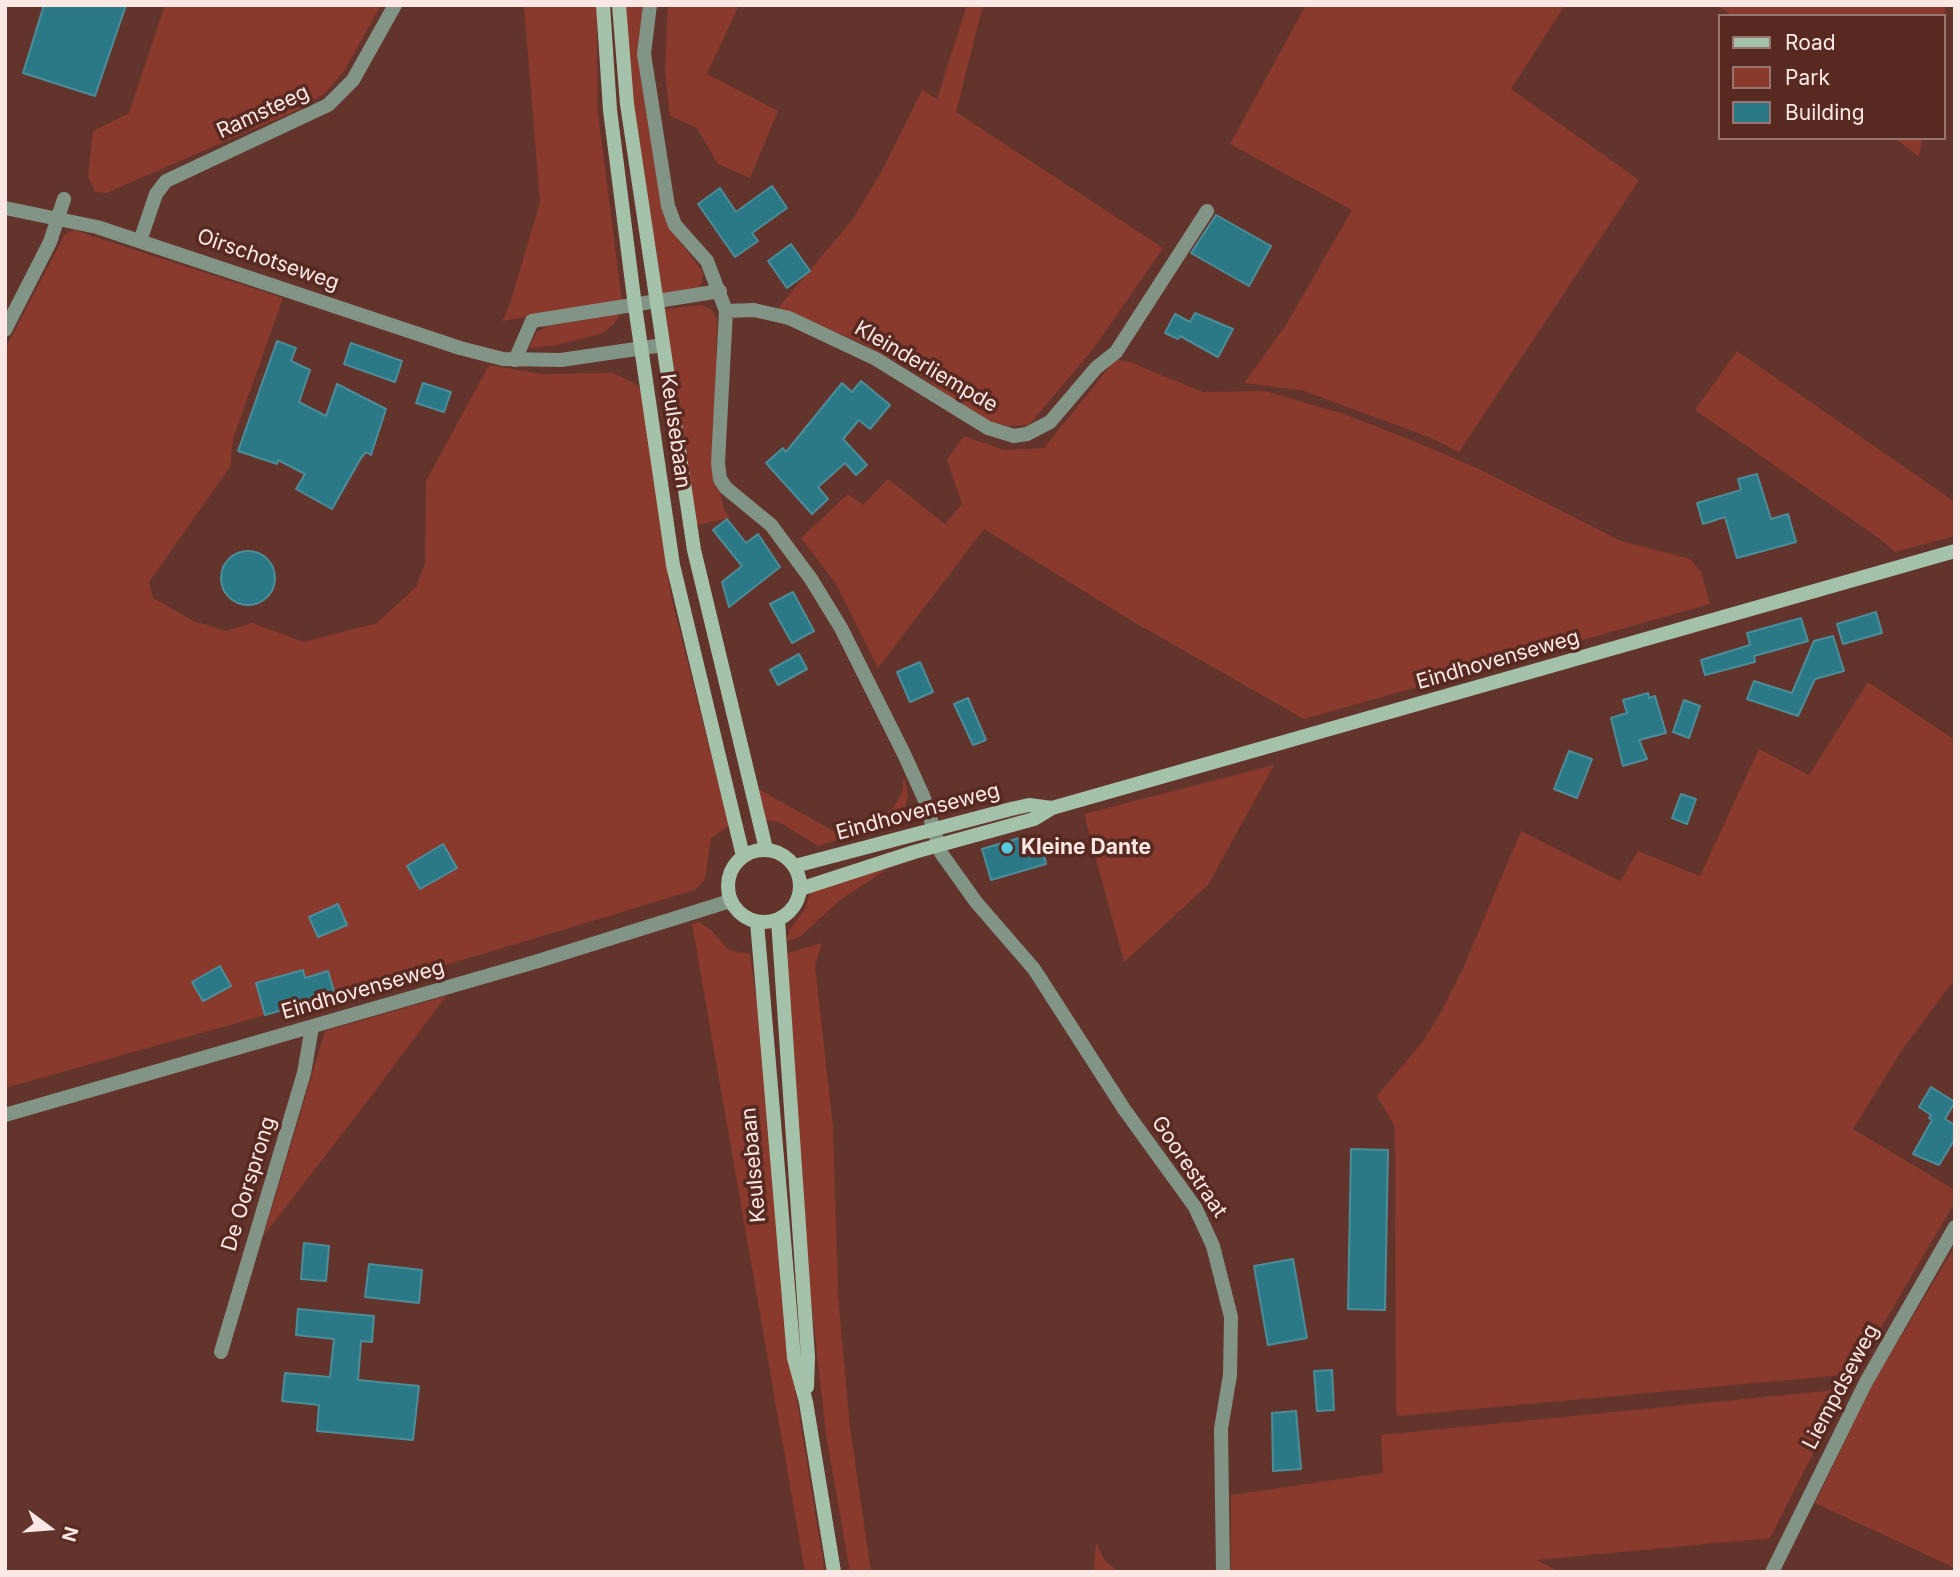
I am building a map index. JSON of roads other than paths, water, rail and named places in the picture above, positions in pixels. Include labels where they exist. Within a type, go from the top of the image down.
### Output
[{"type":"main road","name":"Keulsebaan","points":[[603,5],[608,86],[635,306],[675,578],[743,856]]},
{"type":"main road","name":"Keulsebaan","points":[[619,5],[627,104],[694,550],[766,849]]},
{"type":"main road","name":"Eindhovenseweg","points":[[800,889],[1029,805],[1052,808],[1955,551]]},
{"type":"main road","name":"Eindhovenseweg","points":[[795,866],[937,838]]},
{"type":"main road","points":[[766,849],[778,852],[795,866],[800,889],[793,907],[778,920],[757,922],[742,915],[730,901],[727,888],[730,873],[743,856],[766,849]]},
{"type":"main road","name":"Keulsebaan","points":[[778,920],[808,1357],[806,1402]]},
{"type":"main road","name":"Keulsebaan","points":[[757,922],[783,1263],[794,1358],[806,1402],[834,1572]]},
{"type":"street","name":"Ramsteeg","points":[[140,241],[156,194],[166,181],[328,105],[353,80],[396,5]]},
{"type":"street","points":[[650,5],[644,54],[668,205],[676,225],[707,261],[726,311],[718,463],[720,479],[726,488],[771,525],[817,589],[886,716],[924,797],[937,838]]},
{"type":"street","points":[[5,330],[60,219],[64,199]]},
{"type":"street","name":"Oirschotseweg","points":[[5,208],[60,219],[140,241],[460,348],[515,360],[561,360],[663,345]]},
{"type":"street","name":"Kleinderliempde","points":[[726,311],[754,310],[789,318],[886,364],[988,428],[1014,436],[1027,434],[1051,422],[1096,368],[1123,343],[1207,211]]},
{"type":"street","points":[[515,360],[532,321],[720,291]]},
{"type":"street","name":"Goorestraat","points":[[937,838],[957,879],[1034,970],[1124,1109],[1195,1207],[1213,1246],[1225,1283],[1232,1349],[1221,1429],[1223,1572]]},
{"type":"street","name":"Eindhovenseweg","points":[[5,1115],[312,1027],[730,901]]},
{"type":"street","name":"De Oorsprong","points":[[221,1352],[304,1073],[312,1027]]},
{"type":"street","name":"Liempdseweg","points":[[1772,1572],[1866,1382],[1955,1227]]},
{"type":"place","name":"Kleine Dante","points":[[1007,848]]}]
